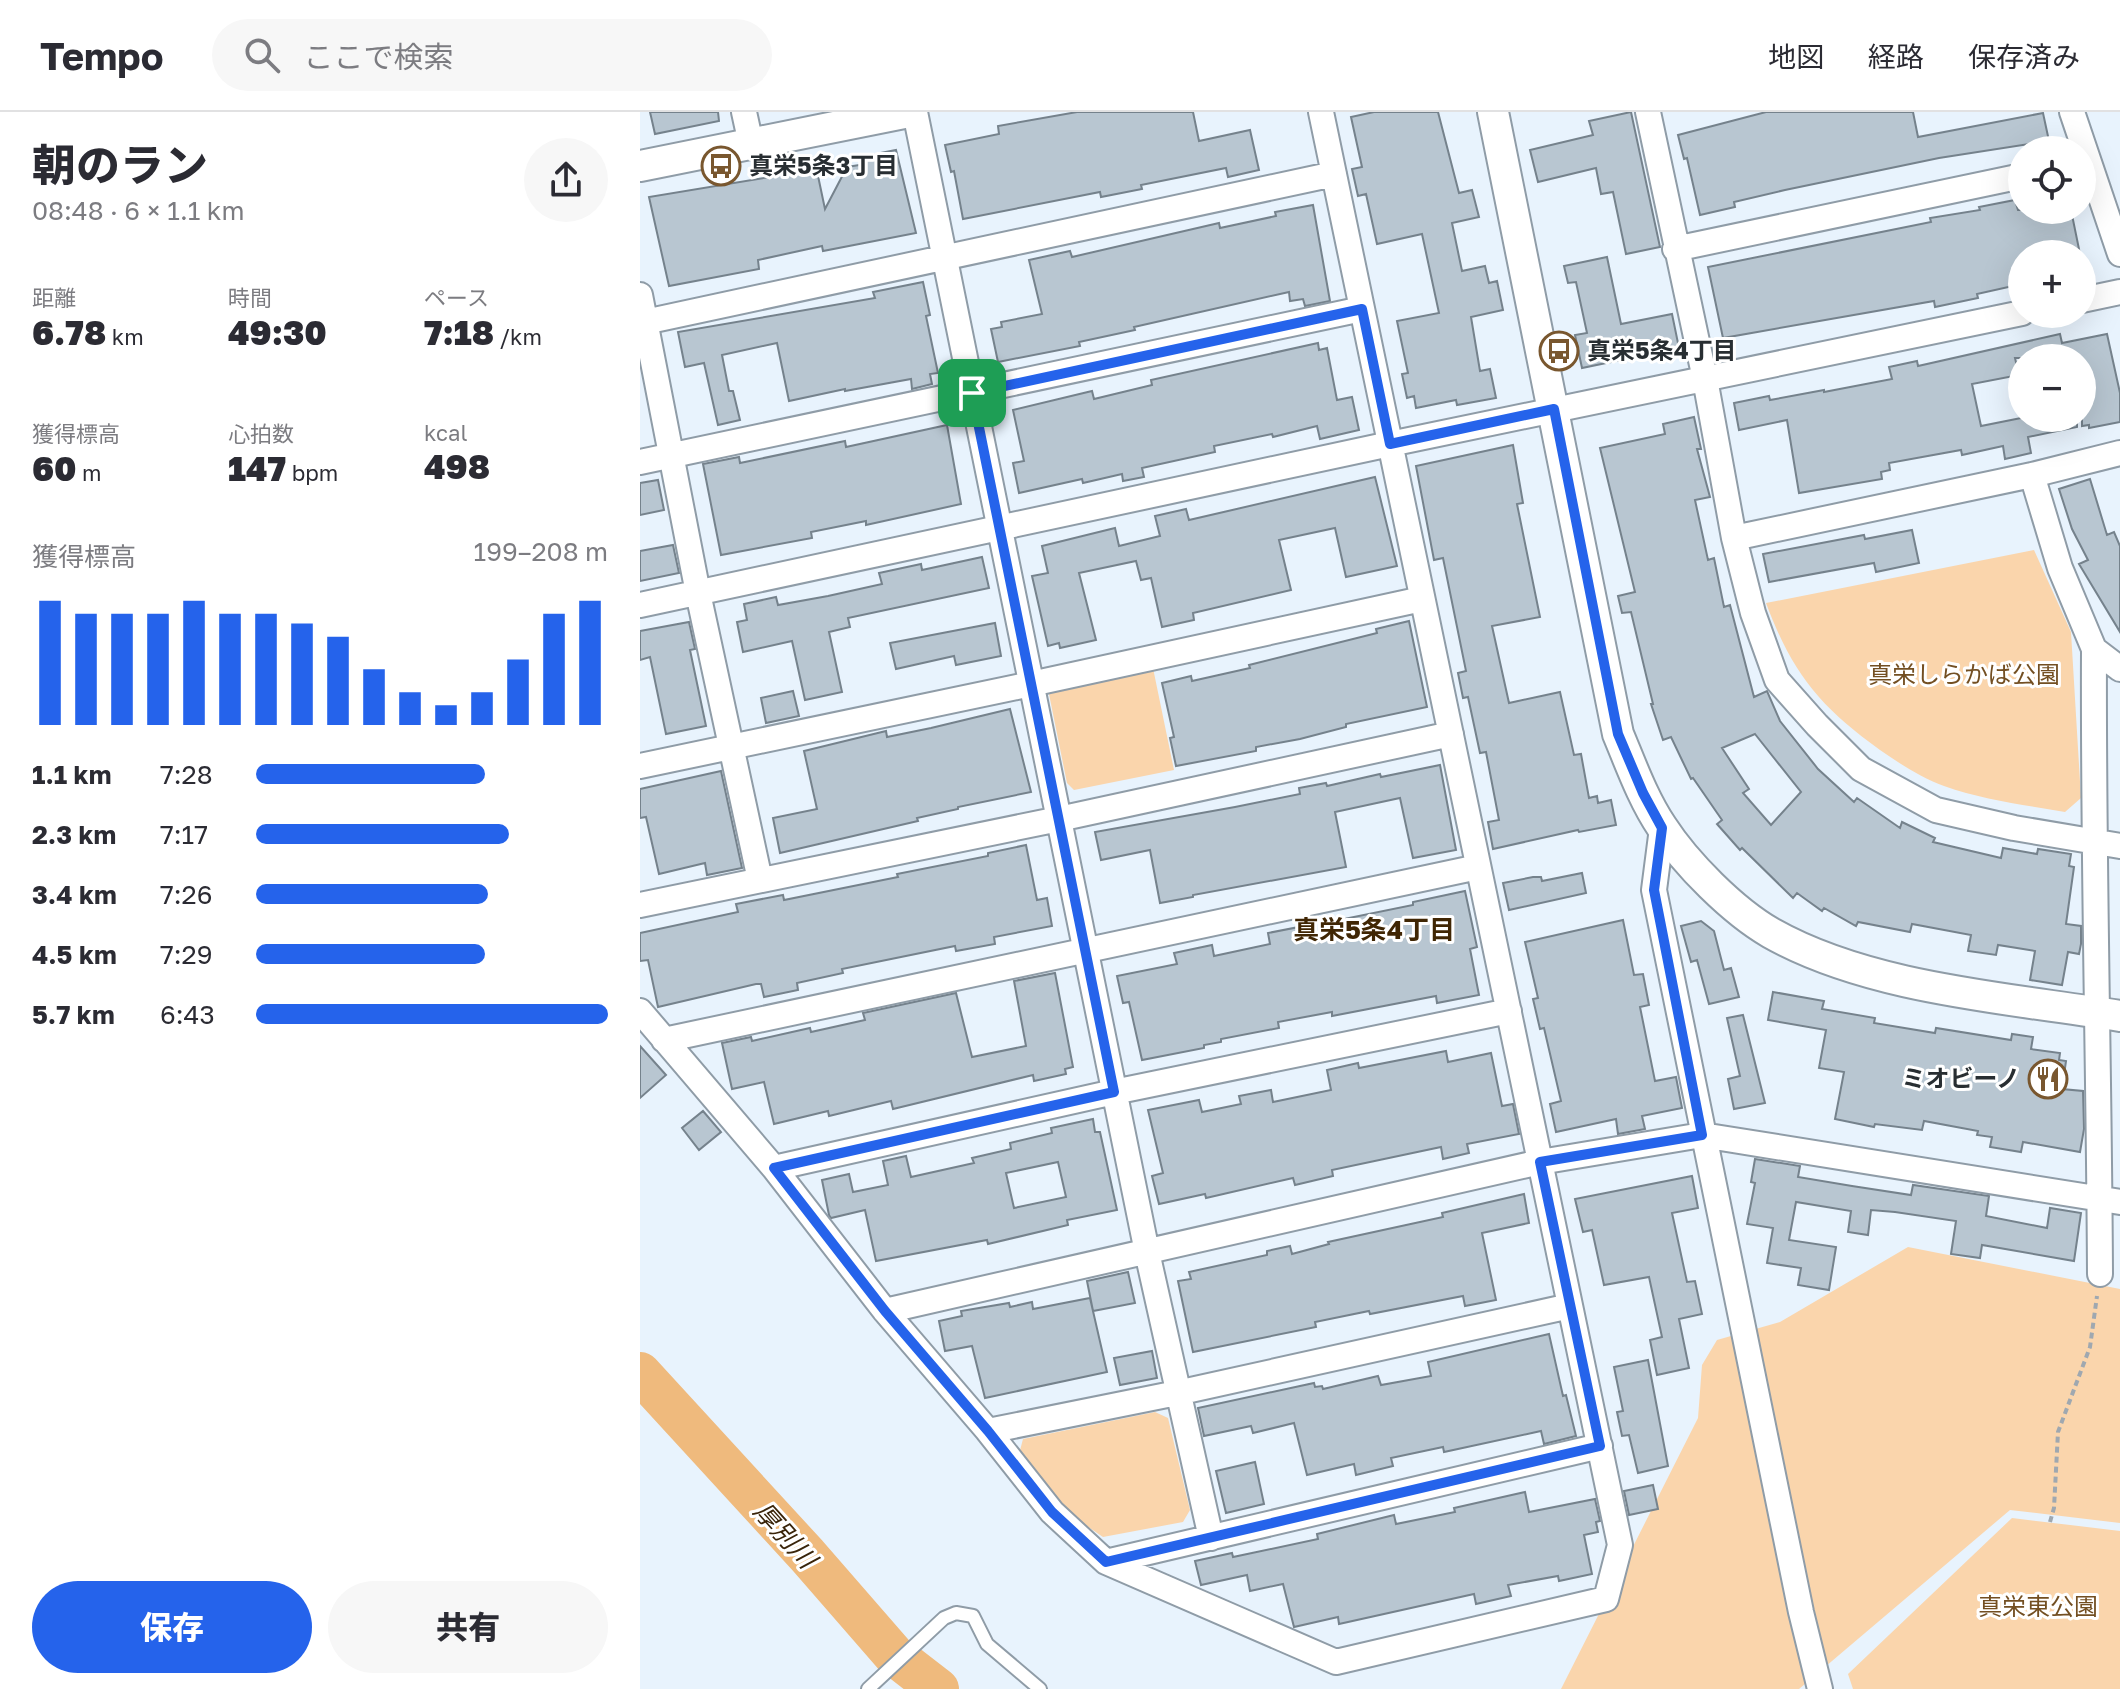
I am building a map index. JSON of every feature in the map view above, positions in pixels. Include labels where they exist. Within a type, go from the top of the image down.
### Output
[{"type":"street","points":[[744,112],[751,144]]},
{"type":"street","points":[[640,166],[912,112],[945,259],[1147,1252],[1211,1538]]},
{"type":"street","points":[[640,1011],[774,1168],[885,1311],[988,1431],[1052,1512],[1106,1562],[1336,1662],[1606,1599],[1620,1545],[1321,112]]},
{"type":"street","points":[[1493,112],[1618,734],[1662,828],[1697,870],[1730,901],[1770,932],[1822,956],[1892,979],[2109,1014]]},
{"type":"street","points":[[1650,112],[1734,538],[1753,613],[1777,680],[1861,769],[1936,810],[2014,828],[2120,846]]},
{"type":"street","points":[[2072,112],[2078,136]]},
{"type":"street","points":[[642,322],[1334,174]]},
{"type":"street","points":[[1675,249],[2008,179]]},
{"type":"street","points":[[2096,192],[2120,254]]},
{"type":"street","points":[[2096,297],[2120,292]]},
{"type":"street","points":[[640,295],[642,322],[760,880]]},
{"type":"street","points":[[640,462],[1362,309]]},
{"type":"street","points":[[640,605],[1554,409],[2008,316]]},
{"type":"street","points":[[1734,538],[2032,475],[2120,453]]},
{"type":"street","points":[[2032,475],[2060,568],[2094,649],[2094,842],[2109,1014],[2110,1200],[2100,1274]]},
{"type":"street","points":[[640,766],[1422,599]]},
{"type":"street","points":[[2094,649],[2120,669]]},
{"type":"street","points":[[640,905],[1451,734]]},
{"type":"street","points":[[1662,828],[1654,890],[1801,1612],[1820,1689]]},
{"type":"street","points":[[664,1040],[1478,867]]},
{"type":"street","points":[[774,1168],[1114,1092],[1509,1011]]},
{"type":"street","points":[[885,1311],[1540,1162],[1702,1135],[2110,1200]]},
{"type":"street","points":[[988,1431],[1177,1393],[1570,1306]]},
{"type":"street","points":[[1106,1562],[1600,1446]]},
{"type":"lane","points":[[869,1688],[944,1618],[956,1613],[973,1616],[987,1644],[1040,1689]]},
{"type":"path","points":[[2050,1522],[2054,1508],[2058,1432],[2090,1347],[2100,1274]]},
{"type":"green space","name":"真栄しらかば公園","points":[[2034,550],[2071,632],[2081,798],[2065,812],[1989,799],[1944,786],[1880,750],[1841,719],[1810,687],[1786,649],[1766,603]]},
{"type":"green space","points":[[1153,668],[1174,770],[1074,790],[1067,783],[1049,694],[1056,685]]},
{"type":"green space","points":[[1908,1247],[2120,1289],[2120,1523],[2010,1510],[1799,1689],[1561,1689],[1698,1418],[1702,1365],[1717,1340],[1780,1322]]},
{"type":"green space","points":[[1155,1412],[1168,1418],[1190,1510],[1183,1522],[1103,1537],[1059,1507],[1018,1458],[1023,1439]]},
{"type":"green space","name":"真栄東公園","points":[[2012,1518],[2120,1531],[2120,1689],[1853,1689],[1848,1674]]},
{"type":"building","points":[[650,112],[718,112],[719,121],[655,134]]},
{"type":"building","points":[[1077,112],[1193,112],[1199,141],[1250,130],[1259,170],[1228,177],[1226,168],[1141,185],[1142,189],[1101,197],[1100,192],[963,219],[954,171],[951,172],[945,145],[999,134],[998,126]]},
{"type":"building","points":[[1374,112],[1438,112],[1459,193],[1472,190],[1479,217],[1452,223],[1462,271],[1485,266],[1489,283],[1497,281],[1503,310],[1471,317],[1480,371],[1490,369],[1496,398],[1457,405],[1456,400],[1416,408],[1414,396],[1407,398],[1402,374],[1408,373],[1397,321],[1439,313],[1422,234],[1377,244],[1366,194],[1358,196],[1352,169],[1362,167],[1351,117]]},
{"type":"building","points":[[1631,112],[1660,247],[1626,254],[1613,192],[1601,194],[1596,168],[1538,182],[1530,150],[1593,135],[1589,121]]},
{"type":"building","points":[[1766,112],[1913,112],[1918,137],[2043,113],[2048,136],[2008,136],[2008,147],[1939,158],[1785,190],[1734,202],[1735,207],[1700,215],[1687,158],[1684,159],[1678,135]]},
{"type":"building","points":[[896,150],[916,233],[823,251],[822,246],[758,260],[759,269],[669,286],[649,197],[794,173],[791,161],[814,157],[825,209],[847,167],[866,164],[865,156]]},
{"type":"building","points":[[2008,201],[2008,224],[2074,224],[2077,240],[2008,240],[2008,287],[1977,294],[1978,298],[1935,307],[1934,301],[1723,338],[1708,267],[1931,222],[1930,218],[1980,210],[1979,207]]},
{"type":"building","points":[[1313,205],[1330,301],[1305,306],[1303,299],[1290,301],[1289,292],[1134,327],[1135,330],[1079,342],[1080,346],[998,362],[991,329],[1002,327],[1001,322],[1042,314],[1029,260],[1070,251],[1072,257],[1219,223],[1220,228],[1276,216],[1275,212]]},
{"type":"building","points":[[1607,257],[1621,324],[1672,314],[1679,348],[1582,368],[1575,335],[1587,333],[1576,282],[1568,283],[1564,266]]},
{"type":"building","points":[[923,282],[930,315],[926,316],[938,373],[930,374],[932,384],[912,389],[911,379],[789,401],[777,343],[722,355],[729,391],[733,391],[740,420],[718,425],[704,363],[685,367],[678,332],[875,298],[873,292]]},
{"type":"building","points":[[2060,334],[2062,343],[2107,334],[2120,393],[2120,422],[2096,427],[2096,344],[2016,344]]},
{"type":"building","points":[[1318,343],[1319,350],[1327,348],[1337,400],[1352,397],[1359,430],[1320,439],[1317,426],[1273,437],[1272,434],[1214,446],[1215,452],[1142,468],[1144,477],[1123,481],[1122,474],[1083,483],[1082,479],[1019,493],[1013,463],[1024,461],[1013,410],[1092,391],[1094,399],[1152,385],[1151,380]]},
{"type":"building","points":[[2008,346],[2008,377],[1972,384],[1981,426],[2008,421],[2008,432],[2052,432],[2028,437],[2031,453],[2005,459],[2003,446],[1962,455],[1961,450],[1889,463],[1890,470],[1881,472],[1882,479],[1799,493],[1787,420],[1739,430],[1734,403],[1769,396],[1770,400],[1824,392],[1892,379],[1889,367],[1917,361],[1918,366]]},
{"type":"building","points":[[1694,417],[1701,449],[1697,449],[1710,497],[1695,500],[1708,560],[1714,558],[1724,607],[1730,605],[1754,697],[1767,691],[1780,721],[1818,769],[1854,802],[1857,798],[1900,828],[1902,822],[1935,838],[1933,842],[2001,858],[2003,848],[2037,854],[2038,849],[2071,854],[2069,866],[2074,867],[2066,924],[2081,926],[2081,944],[2079,954],[2068,952],[2062,985],[2030,980],[2035,951],[1998,945],[1996,955],[1968,951],[1971,935],[1912,924],[1910,932],[1858,922],[1856,926],[1824,908],[1822,911],[1797,893],[1793,898],[1742,848],[1740,850],[1717,824],[1722,820],[1691,779],[1671,737],[1663,740],[1651,704],[1631,612],[1622,613],[1618,596],[1635,592],[1600,448],[1665,434],[1663,424]],"holes":[[[1755,734],[1801,792],[1771,825],[1743,793],[1749,789],[1722,748]]]},
{"type":"building","points":[[947,425],[961,504],[866,525],[866,521],[811,532],[812,538],[721,555],[703,464],[739,457],[740,463],[845,441],[846,447]]},
{"type":"building","points":[[1513,445],[1523,503],[1517,504],[1540,617],[1492,626],[1509,703],[1560,692],[1574,755],[1581,754],[1589,798],[1597,796],[1598,803],[1611,800],[1616,825],[1493,849],[1488,822],[1499,820],[1486,752],[1480,753],[1468,697],[1463,698],[1458,673],[1466,671],[1443,558],[1434,560],[1416,466]]},
{"type":"building","points":[[1375,477],[1397,566],[1346,577],[1335,528],[1279,540],[1291,590],[1193,613],[1194,620],[1162,627],[1151,578],[1141,580],[1136,561],[1079,573],[1096,640],[1060,648],[1059,643],[1048,646],[1032,576],[1048,573],[1042,546],[1115,528],[1119,546],[1160,536],[1155,516],[1186,509],[1189,520]]},
{"type":"building","points":[[2090,479],[2107,535],[2114,532],[2120,546],[2120,632],[2079,564],[2088,560],[2072,529],[2059,489]]},
{"type":"building","points":[[658,480],[664,510],[640,515],[640,483]]},
{"type":"building","points":[[1912,530],[1919,563],[1876,572],[1874,563],[1769,582],[1763,554],[1864,535],[1865,539]]},
{"type":"building","points":[[673,545],[679,573],[640,581],[640,551]]},
{"type":"building","points":[[982,557],[989,588],[848,618],[850,627],[829,632],[842,692],[805,700],[792,641],[743,652],[737,622],[747,620],[744,604],[776,597],[778,605],[828,596],[882,584],[879,573],[921,564],[922,570]]},
{"type":"building","points":[[1409,621],[1427,707],[1256,747],[1256,751],[1176,766],[1170,738],[1174,737],[1162,683],[1191,676],[1192,681],[1250,668],[1249,665],[1377,633],[1376,629]]},
{"type":"building","points":[[689,622],[695,649],[690,650],[706,726],[666,734],[650,657],[640,660],[640,631]]},
{"type":"building","points":[[995,623],[1001,656],[956,665],[954,656],[896,669],[890,643]]},
{"type":"building","points":[[793,691],[799,716],[766,723],[761,698]]},
{"type":"building","points":[[1010,709],[1031,792],[958,807],[917,818],[918,821],[780,853],[773,818],[817,809],[804,751],[886,731],[887,737]]},
{"type":"building","points":[[1440,765],[1456,850],[1413,858],[1400,798],[1335,812],[1346,867],[1160,903],[1150,850],[1101,860],[1095,832],[1300,794],[1299,788],[1326,783],[1327,786]]},
{"type":"building","points":[[721,771],[742,868],[707,875],[705,863],[659,874],[646,817],[640,818],[640,789]]},
{"type":"building","points":[[1026,845],[1037,900],[1047,898],[1052,926],[994,937],[995,944],[956,951],[955,946],[842,969],[843,973],[797,983],[798,990],[764,997],[761,984],[756,984],[658,1007],[648,960],[640,961],[640,933],[738,912],[736,904],[783,895],[784,900],[898,877],[897,874]]},
{"type":"building","points":[[1582,873],[1586,893],[1509,910],[1503,883],[1533,877],[1541,877],[1542,881]]},
{"type":"building","points":[[1465,891],[1477,947],[1470,949],[1479,995],[1437,1003],[1436,996],[1332,1016],[1332,1012],[1278,1022],[1279,1028],[1221,1039],[1221,1042],[1204,1045],[1204,1048],[1142,1060],[1129,1002],[1123,1003],[1117,976],[1177,964],[1174,953],[1212,945],[1214,956],[1270,944],[1268,933],[1304,926],[1306,936],[1341,929],[1339,920]]},
{"type":"building","points":[[1623,920],[1634,975],[1643,974],[1649,1005],[1640,1007],[1655,1081],[1676,1077],[1682,1108],[1642,1116],[1645,1129],[1618,1134],[1616,1119],[1556,1132],[1550,1104],[1561,1101],[1544,1028],[1540,1029],[1533,999],[1538,998],[1525,942]]},
{"type":"building","points":[[1701,921],[1714,931],[1724,970],[1731,968],[1739,997],[1709,1004],[1697,960],[1691,962],[1681,926]]},
{"type":"building","points":[[1055,973],[1073,1067],[1065,1069],[1066,1074],[1034,1081],[1033,1075],[893,1109],[891,1101],[829,1116],[828,1111],[774,1124],[764,1082],[732,1089],[722,1043],[751,1037],[752,1041],[810,1028],[811,1032],[865,1020],[863,1013],[956,993],[972,1057],[1026,1046],[1014,981]]},
{"type":"building","points":[[1773,992],[1824,1001],[1822,1009],[1875,1018],[1874,1023],[1935,1033],[1936,1028],[2011,1040],[2012,1034],[2033,1037],[2031,1049],[2060,1053],[2059,1060],[2066,1061],[2062,1089],[2083,1091],[2084,1129],[2080,1152],[2023,1142],[2021,1152],[1990,1147],[1992,1137],[1977,1135],[1978,1131],[1924,1121],[1922,1130],[1875,1124],[1874,1127],[1835,1119],[1844,1072],[1819,1068],[1826,1030],[1768,1020]]},
{"type":"building","points":[[1743,1015],[1765,1103],[1734,1109],[1728,1079],[1740,1076],[1727,1018]]},
{"type":"building","points":[[640,1046],[666,1075],[640,1098]]},
{"type":"building","points":[[1446,1051],[1448,1062],[1491,1053],[1502,1106],[1513,1104],[1519,1134],[1467,1144],[1469,1153],[1443,1159],[1441,1147],[1332,1170],[1333,1176],[1295,1185],[1293,1178],[1206,1198],[1205,1194],[1159,1204],[1152,1176],[1163,1173],[1148,1110],[1199,1100],[1202,1112],[1241,1104],[1239,1096],[1271,1090],[1273,1102],[1331,1090],[1327,1070],[1358,1063],[1359,1068]]},
{"type":"building","points":[[703,1111],[721,1132],[699,1150],[682,1128]]},
{"type":"building","points":[[1093,1119],[1095,1132],[1100,1132],[1117,1210],[1067,1220],[1068,1225],[988,1244],[987,1240],[876,1261],[865,1210],[831,1218],[829,1215],[822,1180],[849,1174],[853,1192],[888,1185],[883,1161],[906,1156],[911,1177],[974,1163],[972,1158],[1011,1149],[1010,1143],[1052,1133],[1051,1128]],"holes":[[[1058,1162],[1066,1197],[1014,1208],[1006,1173]]]},
{"type":"building","points":[[1755,1159],[1800,1166],[1798,1177],[1852,1186],[1911,1195],[1913,1185],[1989,1196],[1986,1216],[2047,1228],[2050,1208],[2081,1213],[2074,1261],[1982,1245],[1980,1258],[1951,1254],[1956,1221],[1871,1210],[1868,1235],[1848,1232],[1851,1211],[1796,1202],[1789,1240],[1836,1247],[1829,1290],[1798,1285],[1801,1268],[1767,1263],[1773,1228],[1747,1224],[1755,1183],[1751,1182]]},
{"type":"building","points":[[1692,1176],[1698,1208],[1672,1213],[1687,1282],[1695,1281],[1702,1314],[1679,1319],[1689,1368],[1657,1375],[1650,1340],[1662,1337],[1649,1277],[1604,1285],[1592,1230],[1583,1232],[1575,1199]]},
{"type":"building","points":[[1524,1194],[1529,1223],[1482,1233],[1496,1300],[1465,1306],[1463,1296],[1370,1314],[1369,1311],[1315,1322],[1316,1327],[1193,1352],[1178,1281],[1191,1279],[1189,1272],[1267,1255],[1267,1251],[1290,1246],[1292,1254],[1328,1242],[1443,1217],[1442,1213]]},
{"type":"building","points":[[1128,1272],[1135,1303],[1093,1311],[1087,1281]]},
{"type":"building","points":[[1090,1298],[1107,1372],[985,1398],[972,1346],[945,1351],[939,1321],[962,1316],[961,1311],[1032,1302],[1033,1309]]},
{"type":"building","points":[[1549,1334],[1576,1436],[1544,1444],[1541,1431],[1444,1452],[1443,1447],[1391,1458],[1393,1466],[1356,1475],[1354,1464],[1307,1475],[1294,1423],[1253,1433],[1251,1426],[1204,1436],[1198,1408],[1314,1383],[1315,1387],[1322,1386],[1323,1389],[1378,1376],[1381,1385],[1431,1376],[1428,1362]]},
{"type":"building","points":[[1152,1351],[1157,1378],[1120,1385],[1114,1358]]},
{"type":"building","points":[[1648,1360],[1668,1466],[1638,1473],[1629,1435],[1622,1436],[1617,1412],[1623,1411],[1614,1367]]},
{"type":"building","points":[[1255,1462],[1264,1504],[1226,1513],[1216,1471]]},
{"type":"building","points":[[1653,1485],[1658,1509],[1629,1515],[1624,1491]]},
{"type":"building","points":[[1525,1492],[1529,1512],[1595,1499],[1600,1521],[1596,1522],[1598,1532],[1584,1535],[1592,1574],[1559,1581],[1558,1576],[1508,1585],[1511,1596],[1476,1604],[1474,1594],[1339,1624],[1338,1617],[1294,1627],[1283,1584],[1250,1591],[1247,1575],[1201,1585],[1195,1561],[1232,1553],[1233,1557],[1318,1539],[1317,1534],[1394,1515],[1396,1524],[1455,1512],[1454,1508]]},
{"type":"waterway","name":"厚別川","points":[[640,1373],[894,1655],[938,1689]]},
{"type":"place","name":"真栄5条3丁目","points":[[721,166]]},
{"type":"place","name":"真栄5条4丁目","points":[[1559,351]]},
{"type":"place","name":"ミオビーノ","points":[[2048,1079]]},
{"type":"district","name":"真栄5条4丁目","points":[[1374,930]]},
{"type":"route","points":[[1362,309],[1390,444],[1554,409],[1618,734],[1662,828],[1654,890],[1702,1135],[1540,1162],[1600,1446],[1106,1562],[1052,1512],[988,1431],[885,1311],[774,1168],[1114,1092],[972,393],[1362,309]]}]
